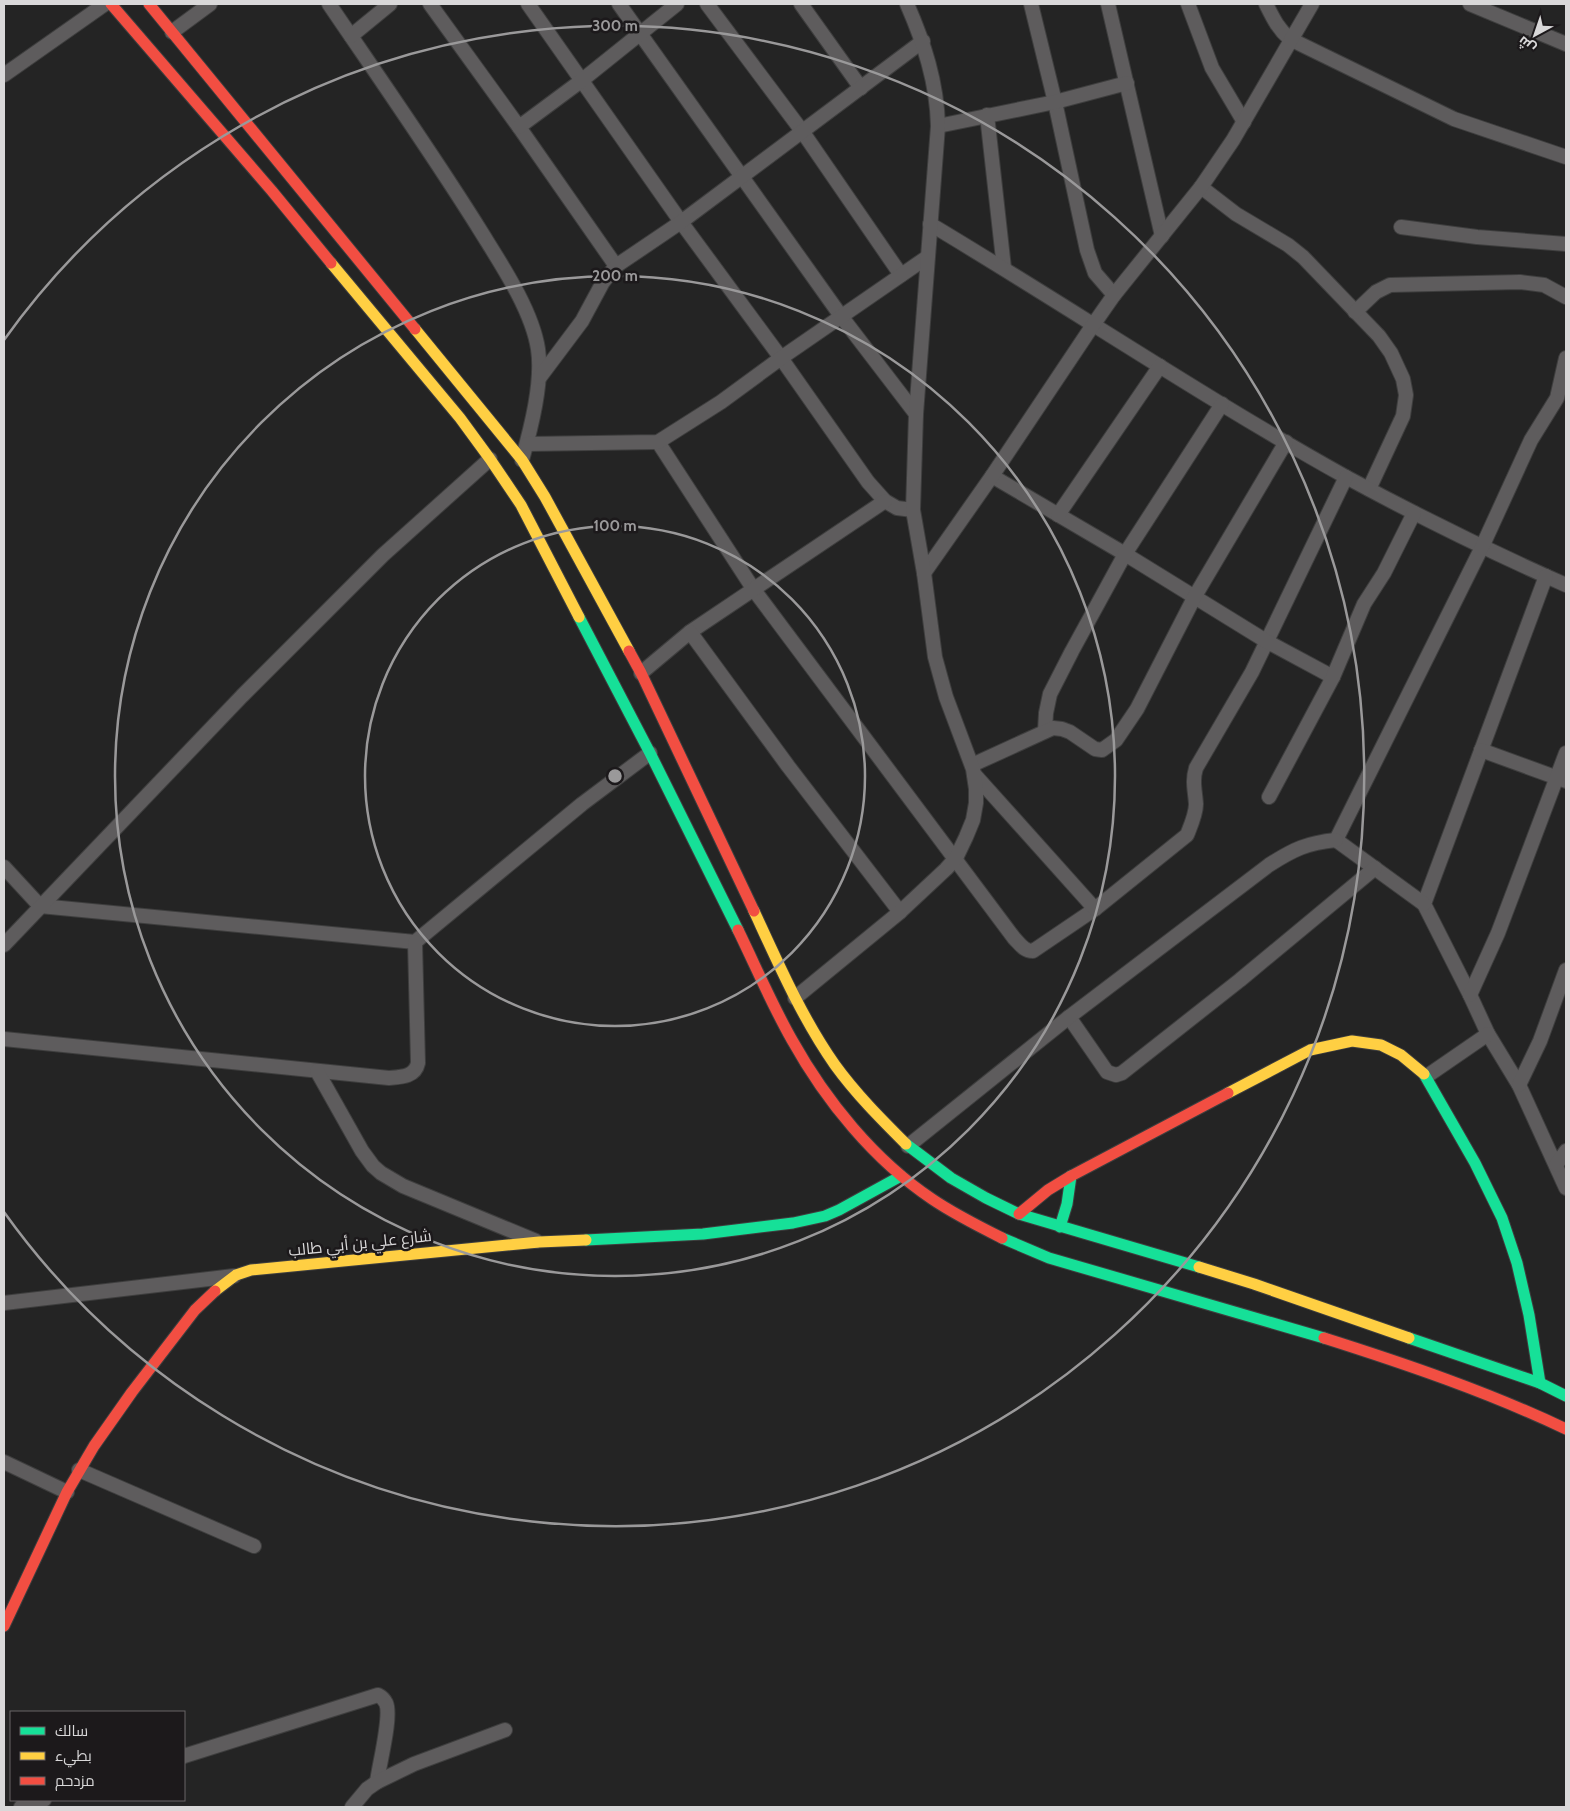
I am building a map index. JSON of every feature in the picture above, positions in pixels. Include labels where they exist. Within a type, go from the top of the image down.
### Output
[{"type":"main road","points":[[111,4],[272,191],[460,418],[490,459],[520,505],[650,753],[787,1031],[814,1077],[869,1146],[901,1176],[934,1201],[966,1221],[1012,1244],[1049,1258],[1293,1312],[1540,1383],[1566,1396]]},
{"type":"main road","points":[[148,4],[522,460],[546,497],[640,673],[795,998],[834,1065],[868,1106],[908,1146],[951,1178],[1019,1214],[1060,1228],[1254,1284],[1293,1312],[1414,1368],[1540,1416],[1566,1429]]},
{"type":"main road","points":[[1019,1214],[1048,1190],[1071,1176],[1310,1050],[1352,1040],[1381,1045],[1400,1055],[1427,1076],[1475,1163],[1502,1218],[1517,1263],[1529,1315],[1540,1383]]},
{"type":"main road","name":"شارع علي بن أبي طالب","points":[[4,1626],[8,1603],[79,1470],[132,1392],[179,1329],[210,1295],[236,1275],[250,1270],[539,1242],[702,1234],[793,1223],[825,1216],[839,1210],[901,1176]]},
{"type":"main road","points":[[1060,1228],[1067,1204],[1071,1176]]},
{"type":"street","points":[[4,75],[105,4]]},
{"type":"street","points":[[172,32],[210,4]]},
{"type":"street","points":[[329,4],[441,167],[502,266],[532,327],[538,346],[540,377],[522,460]]},
{"type":"street","points":[[351,36],[390,4]]},
{"type":"street","points":[[430,4],[616,266]]},
{"type":"street","points":[[528,4],[681,222],[781,358],[868,482],[885,501],[897,508],[913,510]]},
{"type":"street","points":[[619,4],[841,316],[916,414]]},
{"type":"street","points":[[519,127],[581,81],[677,4]]},
{"type":"street","points":[[707,4],[802,131],[900,275]]},
{"type":"street","points":[[801,4],[861,88]]},
{"type":"street","points":[[795,998],[900,912],[956,858],[973,820],[976,803],[973,769],[946,697],[935,657],[924,573],[913,510],[916,414],[938,106],[923,41],[906,4]]},
{"type":"street","points":[[1031,4],[1055,102],[1087,250],[1095,273],[1114,295]]},
{"type":"street","points":[[1108,4],[1162,236]]},
{"type":"street","points":[[1188,4],[1203,49],[1212,68],[1244,122]]},
{"type":"street","points":[[1266,4],[1274,22],[1290,39],[1454,119],[1566,157]]},
{"type":"street","points":[[924,573],[1114,295],[1201,187],[1244,122],[1290,39],[1312,4]]},
{"type":"street","points":[[1470,4],[1566,44]]},
{"type":"street","points":[[540,377],[582,321],[603,282],[616,266],[681,222],[923,41]]},
{"type":"street","points":[[938,126],[1055,102],[1127,83]]},
{"type":"street","points":[[987,115],[1004,268]]},
{"type":"street","points":[[1201,187],[1236,214],[1303,257],[1379,336],[1390,353],[1403,378],[1406,395],[1402,416],[1369,489]]},
{"type":"street","points":[[930,224],[1222,404],[1346,477],[1482,547],[1566,585]]},
{"type":"street","points":[[1402,227],[1477,238],[1566,244]]},
{"type":"street","points":[[526,444],[658,442],[721,402],[781,358],[926,258]]},
{"type":"street","points":[[1355,312],[1376,292],[1390,285],[1520,282],[1544,285],[1566,296]]},
{"type":"street","points":[[1336,840],[1482,547],[1531,440],[1557,398],[1566,358]]},
{"type":"street","points":[[1058,514],[1160,366]]},
{"type":"street","points":[[1045,730],[1050,694],[1072,651],[1125,554],[1222,404]]},
{"type":"street","points":[[658,442],[754,590],[1014,938],[1028,951],[1033,952],[1094,909],[1187,835],[1196,806],[1193,778],[1196,768],[1240,693],[1346,477]]},
{"type":"street","points":[[973,769],[1045,730],[1053,728],[1070,732],[1095,749],[1102,750],[1116,740],[1137,709],[1195,596],[1286,442]]},
{"type":"street","points":[[4,945],[242,696],[376,562],[490,459]]},
{"type":"street","points":[[992,476],[1195,596],[1266,641],[1332,676]]},
{"type":"street","points":[[640,673],[690,632],[885,501]]},
{"type":"street","points":[[1269,797],[1332,676],[1364,604],[1384,573],[1414,513]]},
{"type":"street","points":[[1424,904],[1546,576]]},
{"type":"street","points":[[690,632],[793,774],[900,912]]},
{"type":"street","points":[[1481,750],[1562,780]]},
{"type":"street","points":[[4,867],[40,906],[415,942],[582,804],[650,753]]},
{"type":"street","points":[[1470,995],[1562,780],[1566,753]]},
{"type":"street","points":[[973,769],[1094,909]]},
{"type":"street","points":[[908,1146],[1069,1017],[1269,865],[1307,844],[1336,840],[1424,904],[1488,1034],[1519,1085],[1566,1188]]},
{"type":"street","points":[[1069,1017],[1108,1072],[1116,1075],[1122,1074],[1240,980],[1375,868]]},
{"type":"street","points":[[4,1039],[389,1078],[403,1077],[412,1073],[417,1068],[415,942]]},
{"type":"street","points":[[1519,1085],[1540,1041],[1566,970]]},
{"type":"street","points":[[1427,1076],[1488,1034]]},
{"type":"street","points":[[317,1071],[362,1151],[381,1173],[403,1186],[539,1242]]},
{"type":"street","points":[[1556,1165],[1566,1151]]},
{"type":"street","points":[[4,1303],[236,1275]]},
{"type":"street","points":[[4,1462],[68,1492]]},
{"type":"street","points":[[79,1470],[254,1546]]},
{"type":"street","points":[[185,1756],[378,1695],[385,1701],[387,1723],[377,1782]]},
{"type":"street","points":[[352,1807],[377,1782],[414,1764],[505,1730]]},
{"type":"street","points":[[20,1807],[41,1801]]},
{"type":"traffic: fast","points":[[579,617],[650,753],[738,930]]},
{"type":"traffic: fast","points":[[1424,1074],[1475,1163],[1502,1218],[1517,1263],[1529,1315],[1540,1383]]},
{"type":"traffic: fast","points":[[906,1144],[951,1178],[1019,1214],[1199,1267]]},
{"type":"traffic: fast","points":[[586,1240],[703,1234],[793,1223],[825,1216],[839,1210],[901,1176]]},
{"type":"traffic: fast","points":[[1060,1227],[1067,1204],[1071,1176]]},
{"type":"traffic: fast","points":[[1002,1238],[1049,1258],[1324,1338]]},
{"type":"traffic: fast","points":[[1409,1338],[1540,1383],[1566,1396]]},
{"type":"traffic: slow","points":[[331,263],[460,418],[490,459],[521,505],[579,617]]},
{"type":"traffic: slow","points":[[415,329],[522,460],[545,497],[629,651]]},
{"type":"traffic: slow","points":[[754,911],[791,990],[823,1047],[851,1086],[906,1144]]},
{"type":"traffic: slow","points":[[1228,1093],[1310,1050],[1352,1041],[1381,1045],[1401,1055],[1424,1074]]},
{"type":"traffic: slow","points":[[215,1291],[236,1275],[251,1270],[539,1242],[586,1240]]},
{"type":"traffic: slow","points":[[1199,1267],[1254,1284],[1409,1338]]},
{"type":"traffic: jam","points":[[111,4],[272,191],[331,263]]},
{"type":"traffic: jam","points":[[149,4],[415,329]]},
{"type":"traffic: jam","points":[[629,651],[754,911]]},
{"type":"traffic: jam","points":[[738,930],[771,1000],[805,1063],[853,1128],[890,1166],[932,1199],[1002,1238]]},
{"type":"traffic: jam","points":[[1019,1214],[1048,1190],[1071,1176],[1228,1093]]},
{"type":"traffic: jam","points":[[4,1626],[67,1492],[94,1446],[132,1392],[195,1310],[215,1291]]},
{"type":"traffic: jam","points":[[1324,1338],[1446,1379],[1566,1429]]}]
